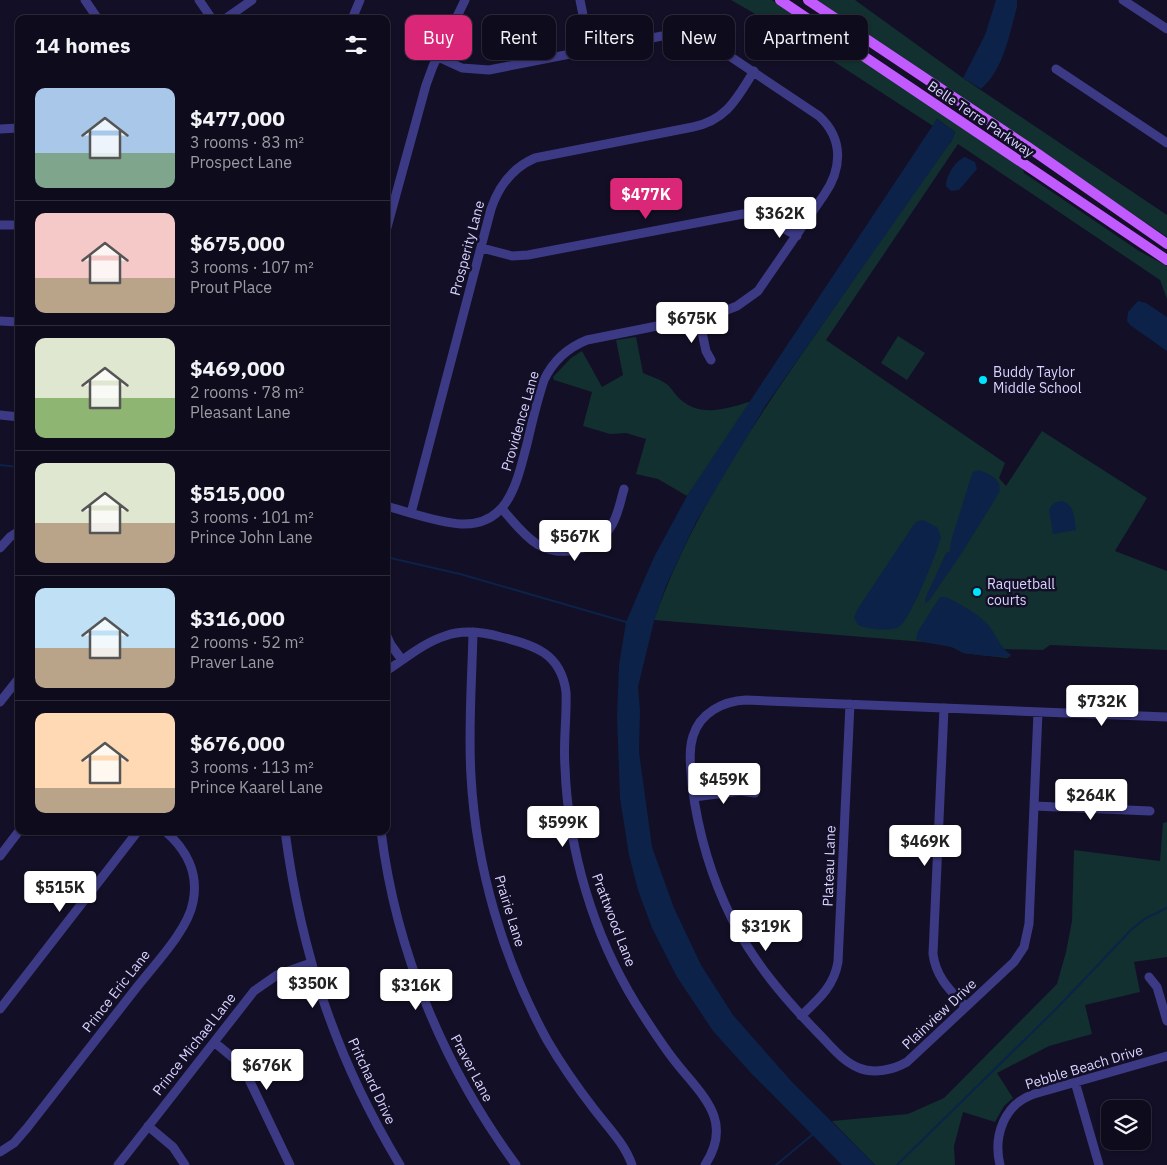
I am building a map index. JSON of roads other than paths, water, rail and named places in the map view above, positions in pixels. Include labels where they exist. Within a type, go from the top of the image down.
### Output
[{"type":"main road","name":"Belle Terre Parkway","points":[[780,0],[1167,260]]},
{"type":"main road","name":"Belle Terre Parkway","points":[[808,0],[1042,157],[1167,244]]},
{"type":"street","points":[[85,0],[95,15]]},
{"type":"street","points":[[199,0],[209,15]]},
{"type":"street","points":[[231,15],[252,0]]},
{"type":"street","points":[[354,15],[360,0]]},
{"type":"street","points":[[458,15],[465,0]]},
{"type":"street","points":[[580,0],[583,15]]},
{"type":"street","points":[[1123,0],[1167,29]]},
{"type":"street","name":"Providence Lane","points":[[390,507],[455,524],[468,524],[486,519],[502,508],[516,486],[544,380],[551,367],[563,354],[575,346],[596,338],[724,312],[752,297],[765,283],[835,177],[839,158],[836,142],[832,130],[819,116],[714,44],[685,36],[653,38]]},
{"type":"street","name":"Providence Lane","points":[[446,60],[462,68],[484,71],[566,55]]},
{"type":"street","points":[[390,209],[424,90],[436,60]]},
{"type":"street","points":[[1056,69],[1167,143]]},
{"type":"street","name":"Prosperity Lane","points":[[411,513],[491,209],[496,194],[507,178],[524,164],[546,155],[706,124],[730,107],[754,71]]},
{"type":"street","points":[[0,129],[15,128]]},
{"type":"street","points":[[482,248],[512,256],[528,255],[743,214],[764,216],[797,236]]},
{"type":"street","points":[[0,225],[15,225]]},
{"type":"street","points":[[699,318],[706,351],[711,360]]},
{"type":"street","points":[[0,321],[15,322]]},
{"type":"street","points":[[0,415],[15,417]]},
{"type":"street","points":[[502,508],[525,534],[541,546],[557,551],[574,550],[591,544],[606,533],[616,517],[624,489]]},
{"type":"street","points":[[0,548],[15,534]]},
{"type":"street","name":"Prattwood Lane","points":[[390,668],[438,638],[452,634],[473,632],[491,634],[536,647],[548,656],[560,672],[566,692],[564,766],[566,791],[583,881],[610,955],[636,1004],[674,1061],[710,1104],[714,1115],[716,1133],[712,1153],[705,1165]]},
{"type":"street","name":"Prairie Lane","points":[[473,632],[470,725],[472,790],[482,860],[495,915],[520,982],[547,1039],[579,1089],[623,1146],[632,1165]]},
{"type":"street","points":[[390,643],[402,660]]},
{"type":"street","points":[[0,702],[15,683]]},
{"type":"street","name":"Plainview Drive","points":[[1038,712],[1029,924],[1026,943],[1014,962],[910,1059],[893,1068],[876,1071],[858,1068],[843,1058],[801,1016],[764,971],[732,919],[717,886],[707,856],[694,797],[690,760],[694,735],[705,716],[719,706],[735,700],[746,700],[1167,717]]},
{"type":"street","name":"Plateau Lane","points":[[801,1016],[827,990],[834,980],[838,962],[850,704]]},
{"type":"street","points":[[944,708],[933,954],[940,977],[966,1007]]},
{"type":"street","points":[[694,797],[740,791],[755,793]]},
{"type":"street","points":[[1034,806],[1150,812]]},
{"type":"street","points":[[0,856],[16,835]]},
{"type":"street","points":[[0,1009],[135,835]]},
{"type":"street","name":"Prince Eric Lane","points":[[0,1152],[14,1143],[27,1128],[188,918],[194,896],[192,871],[182,847],[169,835]]},
{"type":"street","name":"Pritchard Drive","points":[[286,835],[292,881],[311,963],[327,1014],[346,1062],[380,1131],[400,1165]]},
{"type":"street","name":"Praver Lane","points":[[383,835],[393,896],[421,993],[456,1069],[487,1122],[516,1165]]},
{"type":"street","name":"Prince Michael Lane","points":[[118,1165],[250,995],[263,983],[276,975],[311,963]]},
{"type":"street","points":[[1149,976],[1158,987],[1167,1021]]},
{"type":"street","points":[[214,1042],[238,1060],[244,1069],[290,1165]]},
{"type":"street","name":"Pebble Beach Drive","points":[[1000,1165],[998,1136],[1004,1119],[1020,1101],[1029,1096],[1075,1082],[1167,1058]]},
{"type":"street","points":[[1075,1082],[1099,1165]]},
{"type":"street","points":[[148,1126],[173,1147],[184,1165]]},
{"type":"water","points":[[996,0],[1017,0],[1017,7],[1005,51],[995,72],[981,89],[963,78],[985,35]]},
{"type":"water","points":[[937,119],[955,132],[952,140],[766,405],[696,522],[666,586],[654,621],[638,687],[640,711],[639,752],[652,847],[674,908],[701,965],[733,1015],[792,1082],[875,1165],[842,1165],[751,1073],[713,1031],[677,977],[652,928],[638,890],[629,855],[620,798],[617,717],[619,665],[626,622],[654,557],[687,496]]},
{"type":"water","points":[[965,157],[975,162],[977,169],[959,190],[951,191],[946,186],[949,173]]},
{"type":"water","points":[[1138,301],[1146,303],[1167,317],[1167,351],[1127,321],[1128,312]]},
{"type":"water","points":[[979,470],[995,478],[999,484],[999,493],[963,551],[929,601],[925,603],[925,599],[946,553],[950,551],[951,541],[973,472]]},
{"type":"water","points":[[1061,501],[1071,508],[1076,530],[1053,534],[1049,509],[1054,503]]},
{"type":"water","points":[[923,520],[937,527],[941,537],[923,585],[910,612],[899,627],[895,629],[872,629],[858,625],[854,618],[857,610],[912,527],[916,522]]},
{"type":"water","points":[[940,597],[946,597],[980,617],[1010,654],[1010,657],[963,653],[952,647],[916,639],[918,631]]},
{"type":"waterway","points":[[0,465],[15,467]]},
{"type":"waterway","points":[[390,558],[460,574],[626,622]]},
{"type":"waterway","points":[[897,1165],[1057,1008],[1132,929],[1146,918],[1167,908]]},
{"type":"waterway","points":[[776,1165],[812,1135]]},
{"type":"place","name":"Buddy Taylor Middle School","points":[[983,380]]},
{"type":"place","name":"Raquetball courts","points":[[977,592]]}]
